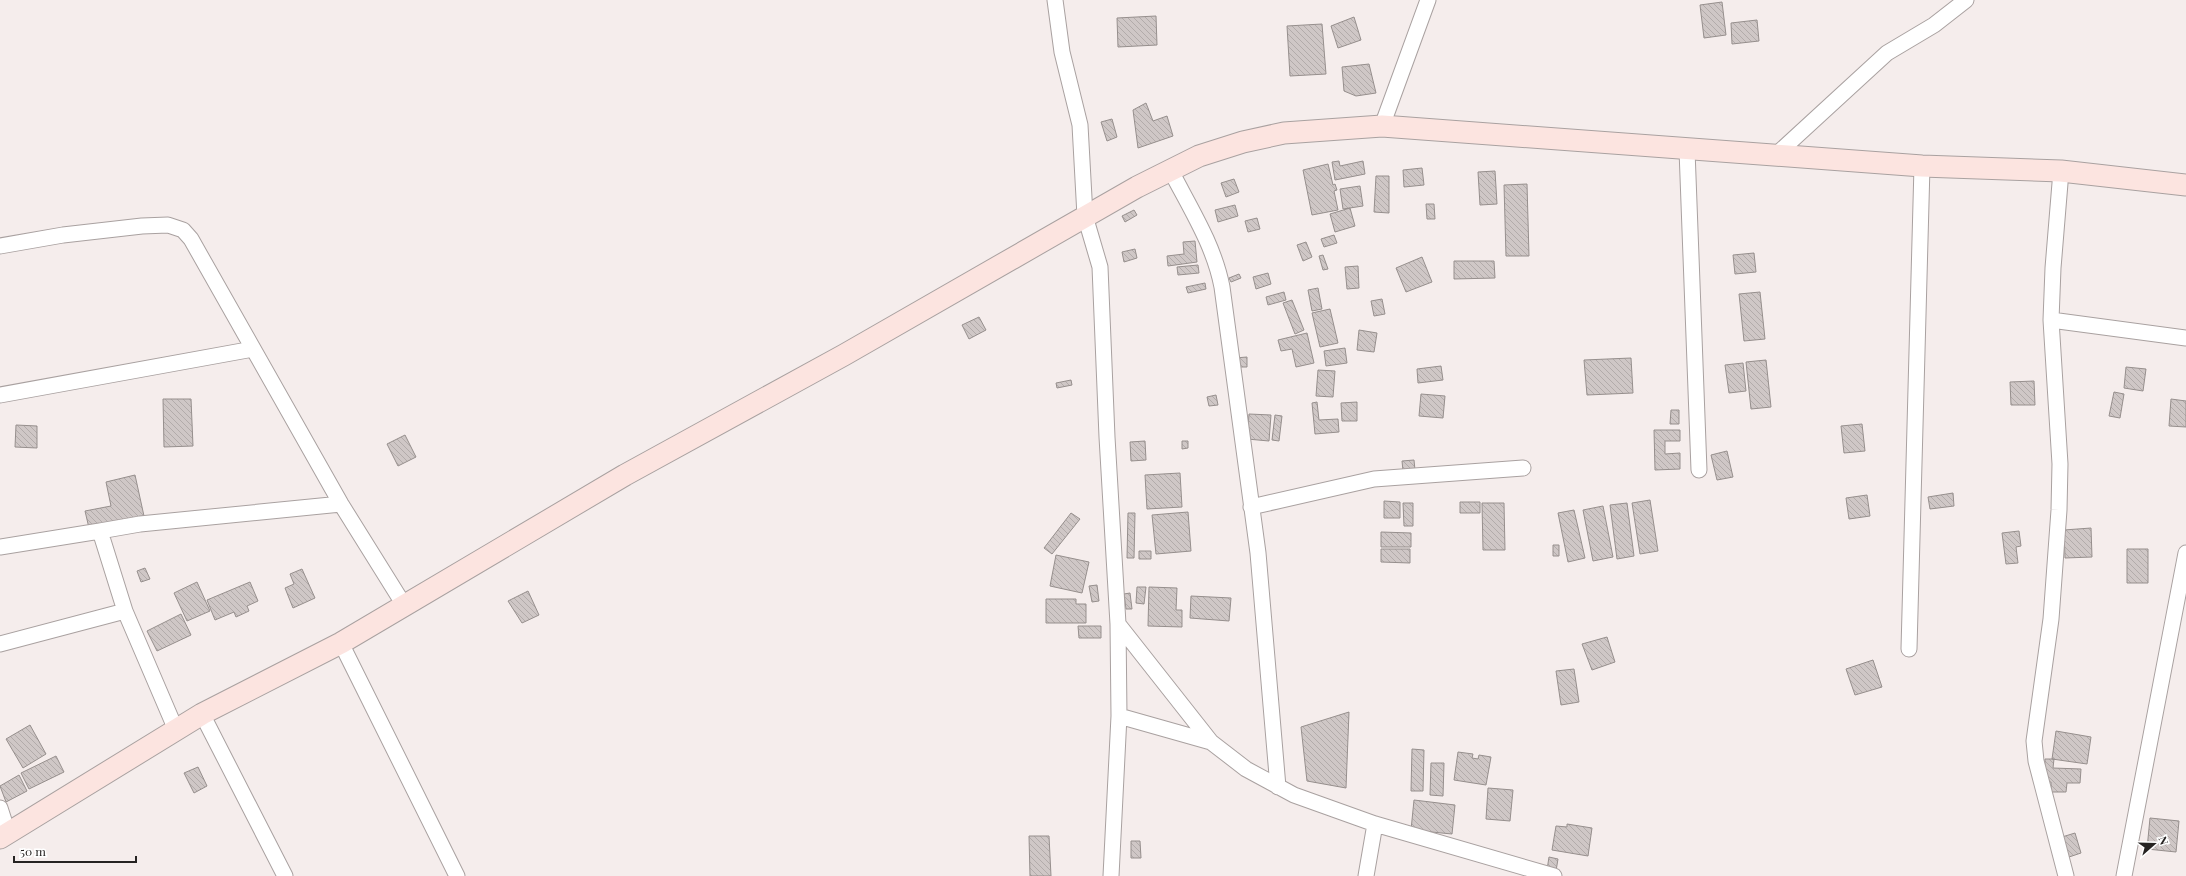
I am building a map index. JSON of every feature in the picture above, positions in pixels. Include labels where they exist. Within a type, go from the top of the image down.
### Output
[{"type":"main road","points":[[4,835],[202,714],[341,643],[625,475],[844,354],[1085,216],[1137,187],[1199,156],[1243,142],[1277,135],[1382,126],[1569,139],[1688,150],[1777,154],[1922,166],[2061,171],[2186,185]]},
{"type":"street","points":[[1055,0],[1062,52],[1080,125],[1085,216],[1100,266],[1107,437],[1118,624],[1119,716],[1111,876]]},
{"type":"street","points":[[1382,126],[1428,0]]},
{"type":"street","points":[[1777,154],[1886,53],[1934,25],[1966,0]]},
{"type":"street","points":[[1688,150],[1699,470]]},
{"type":"street","points":[[1909,649],[1922,166]]},
{"type":"street","points":[[1171,171],[1207,240],[1219,274],[1258,553],[1278,787]]},
{"type":"street","points":[[2061,171],[2053,268],[2052,320],[2060,464],[2059,510],[2052,611],[2034,741],[2036,761],[2066,876]]},
{"type":"street","points":[[0,246],[108,228],[168,225],[183,230],[191,239],[341,504],[404,605]]},
{"type":"street","points":[[2052,320],[2186,338]]},
{"type":"street","points":[[0,395],[253,349]]},
{"type":"street","points":[[1251,507],[1374,479],[1523,468]]},
{"type":"street","points":[[0,547],[140,524],[341,504]]},
{"type":"street","points":[[100,530],[125,611],[176,730]]},
{"type":"street","points":[[2124,876],[2186,552]]},
{"type":"street","points":[[0,644],[125,611]]},
{"type":"street","points":[[1118,624],[1211,742],[1246,770],[1294,796],[1375,824],[1554,876]]},
{"type":"street","points":[[341,643],[457,876]]},
{"type":"street","points":[[202,714],[285,876]]},
{"type":"street","points":[[1119,716],[1211,742]]},
{"type":"street","points":[[0,808],[4,835]]},
{"type":"street","points":[[1366,876],[1375,824]]},
{"type":"building","points":[[1722,2],[1726,35],[1704,38],[1700,5]]},
{"type":"building","points":[[1156,16],[1157,45],[1118,47],[1117,18]]},
{"type":"building","points":[[1354,17],[1361,40],[1338,48],[1331,26]]},
{"type":"building","points":[[1757,20],[1759,41],[1732,44],[1731,23]]},
{"type":"building","points":[[1322,24],[1326,74],[1290,76],[1287,26]]},
{"type":"building","points":[[1369,64],[1376,93],[1356,96],[1344,91],[1342,67]]},
{"type":"building","points":[[1146,103],[1153,121],[1167,116],[1173,136],[1138,148],[1133,110]]},
{"type":"building","points":[[1112,119],[1117,137],[1107,141],[1101,122]]},
{"type":"building","points":[[1339,161],[1340,166],[1363,161],[1365,174],[1335,180],[1332,162]]},
{"type":"building","points":[[1328,164],[1333,185],[1335,184],[1337,190],[1334,191],[1338,210],[1312,215],[1303,170]]},
{"type":"building","points":[[1422,168],[1424,185],[1404,187],[1403,170]]},
{"type":"building","points":[[1495,171],[1497,204],[1480,205],[1478,172]]},
{"type":"building","points":[[1376,176],[1389,176],[1389,213],[1374,212]]},
{"type":"building","points":[[1234,179],[1239,192],[1226,197],[1221,183]]},
{"type":"building","points":[[1527,184],[1529,256],[1506,256],[1504,185]]},
{"type":"building","points":[[1360,186],[1363,206],[1343,209],[1340,189]]},
{"type":"building","points":[[1426,204],[1434,204],[1435,219],[1427,219]]},
{"type":"building","points":[[1235,205],[1238,216],[1218,222],[1215,210]]},
{"type":"building","points":[[1350,208],[1355,226],[1335,232],[1330,214]]},
{"type":"building","points":[[1134,210],[1137,215],[1125,222],[1122,216]]},
{"type":"building","points":[[1257,218],[1260,229],[1248,232],[1245,221]]},
{"type":"building","points":[[1334,235],[1337,243],[1324,247],[1321,239]]},
{"type":"building","points":[[1195,241],[1197,262],[1168,266],[1167,256],[1184,254],[1183,242]]},
{"type":"building","points":[[1306,242],[1312,257],[1303,261],[1297,245]]},
{"type":"building","points":[[1135,249],[1137,258],[1124,262],[1122,252]]},
{"type":"building","points":[[1754,253],[1756,272],[1735,274],[1733,255]]},
{"type":"building","points":[[1323,255],[1328,269],[1323,270],[1319,256]]},
{"type":"building","points":[[1422,257],[1432,282],[1406,292],[1396,268]]},
{"type":"building","points":[[1454,261],[1494,261],[1495,278],[1454,279]]},
{"type":"building","points":[[1198,265],[1199,273],[1178,275],[1177,267]]},
{"type":"building","points":[[1358,266],[1359,288],[1347,289],[1345,267]]},
{"type":"building","points":[[1268,273],[1271,284],[1256,289],[1253,277]]},
{"type":"building","points":[[1239,274],[1241,278],[1231,282],[1229,278]]},
{"type":"building","points":[[1205,283],[1206,289],[1188,293],[1186,287]]},
{"type":"building","points":[[1318,288],[1322,309],[1312,311],[1308,290]]},
{"type":"building","points":[[1284,292],[1286,300],[1268,305],[1266,297]]},
{"type":"building","points":[[1760,292],[1765,339],[1744,341],[1739,294]]},
{"type":"building","points":[[1382,299],[1385,314],[1374,316],[1371,301]]},
{"type":"building","points":[[1292,300],[1304,330],[1295,334],[1283,303]]},
{"type":"building","points":[[1330,309],[1338,343],[1320,347],[1312,313]]},
{"type":"building","points":[[979,317],[986,330],[969,339],[962,325]]},
{"type":"building","points":[[1359,330],[1377,333],[1374,352],[1357,350]]},
{"type":"building","points":[[1307,333],[1314,363],[1296,367],[1292,349],[1281,351],[1278,340]]},
{"type":"building","points":[[1345,348],[1347,363],[1326,366],[1324,351]]},
{"type":"building","points":[[1247,357],[1247,367],[1236,367],[1235,358]]},
{"type":"building","points":[[1631,358],[1633,393],[1587,395],[1584,360]]},
{"type":"building","points":[[1766,360],[1771,407],[1751,409],[1746,362]]},
{"type":"building","points":[[1743,363],[1746,391],[1729,393],[1725,365]]},
{"type":"building","points":[[1441,366],[1443,380],[1418,383],[1417,369]]},
{"type":"building","points":[[2126,367],[2146,369],[2143,391],[2124,388]]},
{"type":"building","points":[[1318,370],[1335,371],[1333,397],[1316,396]]},
{"type":"building","points":[[1071,380],[1072,385],[1057,388],[1056,383]]},
{"type":"building","points":[[2034,381],[2035,405],[2011,405],[2010,382]]},
{"type":"building","points":[[2114,392],[2124,394],[2120,418],[2109,416]]},
{"type":"building","points":[[1421,394],[1445,396],[1443,418],[1419,416]]},
{"type":"building","points":[[1216,395],[1218,405],[1209,406],[1207,397]]},
{"type":"building","points":[[163,399],[191,399],[193,446],[164,447]]},
{"type":"building","points":[[2171,399],[2186,401],[2186,427],[2169,426]]},
{"type":"building","points":[[1317,402],[1319,420],[1338,419],[1339,432],[1315,434],[1312,403]]},
{"type":"building","points":[[1357,402],[1357,421],[1342,421],[1341,403]]},
{"type":"building","points":[[1671,410],[1679,410],[1679,424],[1670,424]]},
{"type":"building","points":[[1249,414],[1271,415],[1269,441],[1247,439]]},
{"type":"building","points":[[1275,415],[1282,416],[1279,441],[1272,440]]},
{"type":"building","points":[[1862,424],[1865,451],[1844,453],[1841,426]]},
{"type":"building","points":[[16,425],[37,426],[37,448],[15,447]]},
{"type":"building","points":[[1654,430],[1680,430],[1680,441],[1665,441],[1665,454],[1680,453],[1680,469],[1655,470]]},
{"type":"building","points":[[405,435],[416,457],[398,466],[387,444]]},
{"type":"building","points":[[1145,441],[1146,460],[1131,461],[1130,442]]},
{"type":"building","points":[[1182,441],[1188,441],[1188,448],[1182,449]]},
{"type":"building","points":[[1727,451],[1733,477],[1717,480],[1711,455]]},
{"type":"building","points":[[1414,460],[1415,470],[1403,471],[1402,461]]},
{"type":"building","points":[[1180,473],[1182,507],[1147,509],[1145,475]]},
{"type":"building","points":[[135,475],[144,516],[89,528],[85,511],[111,506],[106,482]]},
{"type":"building","points":[[1953,493],[1954,506],[1930,509],[1928,497]]},
{"type":"building","points":[[1867,495],[1870,516],[1849,519],[1846,498]]},
{"type":"building","points":[[1650,500],[1658,551],[1640,554],[1632,503]]},
{"type":"building","points":[[1384,501],[1400,502],[1400,518],[1384,518]]},
{"type":"building","points":[[1460,502],[1480,502],[1480,513],[1460,513]]},
{"type":"building","points":[[1403,503],[1413,503],[1413,526],[1404,526]]},
{"type":"building","points":[[1482,503],[1504,503],[1505,550],[1483,550]]},
{"type":"building","points":[[1627,503],[1634,556],[1617,559],[1610,505]]},
{"type":"building","points":[[1603,506],[1613,557],[1593,561],[1583,510]]},
{"type":"building","points":[[1574,510],[1585,558],[1568,562],[1558,513]]},
{"type":"building","points":[[1188,512],[1191,551],[1156,554],[1152,515]]},
{"type":"building","points":[[1071,513],[1080,519],[1052,554],[1044,548]]},
{"type":"building","points":[[1128,513],[1135,513],[1134,558],[1127,558]]},
{"type":"building","points":[[2091,528],[2092,557],[2065,558],[2064,530]]},
{"type":"building","points":[[2019,531],[2021,546],[2016,547],[2018,563],[2006,564],[2002,533]]},
{"type":"building","points":[[1381,532],[1411,533],[1411,547],[1381,547]]},
{"type":"building","points":[[1553,545],[1559,545],[1559,556],[1553,556]]},
{"type":"building","points":[[1381,549],[1410,549],[1410,563],[1381,562]]},
{"type":"building","points":[[2127,549],[2148,549],[2148,583],[2127,583]]},
{"type":"building","points":[[1139,551],[1151,551],[1151,559],[1139,559]]},
{"type":"building","points":[[1056,555],[1089,562],[1082,593],[1050,586]]},
{"type":"building","points":[[145,568],[150,579],[141,582],[137,571]]},
{"type":"building","points":[[302,569],[315,598],[293,608],[285,588],[294,584],[290,574]]},
{"type":"building","points":[[197,582],[210,611],[187,621],[174,593]]},
{"type":"building","points":[[250,582],[258,601],[247,606],[249,611],[236,617],[234,612],[215,620],[207,600]]},
{"type":"building","points":[[1097,585],[1099,601],[1092,602],[1089,586]]},
{"type":"building","points":[[1137,587],[1146,587],[1144,604],[1136,603]]},
{"type":"building","points":[[1149,587],[1177,588],[1176,610],[1182,610],[1182,627],[1148,626]]},
{"type":"building","points":[[528,591],[539,615],[522,623],[508,601]]},
{"type":"building","points":[[1130,593],[1132,609],[1126,609],[1124,594]]},
{"type":"building","points":[[1191,596],[1231,598],[1229,621],[1190,618]]},
{"type":"building","points":[[1046,599],[1076,599],[1076,604],[1086,604],[1086,623],[1046,623]]},
{"type":"building","points":[[181,614],[191,635],[157,651],[147,631]]},
{"type":"building","points":[[1078,626],[1101,626],[1101,638],[1079,638]]},
{"type":"building","points":[[1607,637],[1615,662],[1592,670],[1582,644]]},
{"type":"building","points":[[1873,660],[1882,687],[1855,695],[1846,669]]},
{"type":"building","points":[[1574,669],[1579,702],[1561,705],[1556,671]]},
{"type":"building","points":[[1349,712],[1346,788],[1307,781],[1301,727]]},
{"type":"building","points":[[30,725],[46,754],[23,768],[6,739]]},
{"type":"building","points":[[2056,731],[2091,737],[2087,764],[2052,759]]},
{"type":"building","points":[[1412,749],[1424,750],[1423,791],[1411,791]]},
{"type":"building","points":[[1458,752],[1473,754],[1472,758],[1478,759],[1479,755],[1491,757],[1486,785],[1454,780]]},
{"type":"building","points":[[56,756],[64,772],[29,789],[21,773]]},
{"type":"building","points":[[2045,759],[2054,759],[2053,768],[2081,769],[2080,783],[2067,783],[2066,792],[2051,792],[2051,782],[2044,782]]},
{"type":"building","points":[[1431,763],[1444,763],[1443,796],[1430,795]]},
{"type":"building","points":[[198,767],[207,786],[194,793],[184,773]]},
{"type":"building","points":[[19,775],[27,791],[6,802],[0,786]]},
{"type":"building","points":[[1488,788],[1513,790],[1510,821],[1486,819]]},
{"type":"building","points":[[1414,800],[1455,805],[1452,834],[1411,830]]},
{"type":"building","points":[[2150,818],[2179,821],[2176,852],[2147,849]]},
{"type":"building","points":[[1567,824],[1592,828],[1588,856],[1552,850],[1556,826],[1567,827]]},
{"type":"building","points":[[2075,833],[2081,853],[2069,857],[2062,837]]},
{"type":"building","points":[[1029,836],[1049,836],[1051,876],[1030,876]]},
{"type":"building","points":[[1131,841],[1140,841],[1141,858],[1131,858]]},
{"type":"building","points":[[1549,857],[1558,859],[1556,871],[1547,870]]}]
